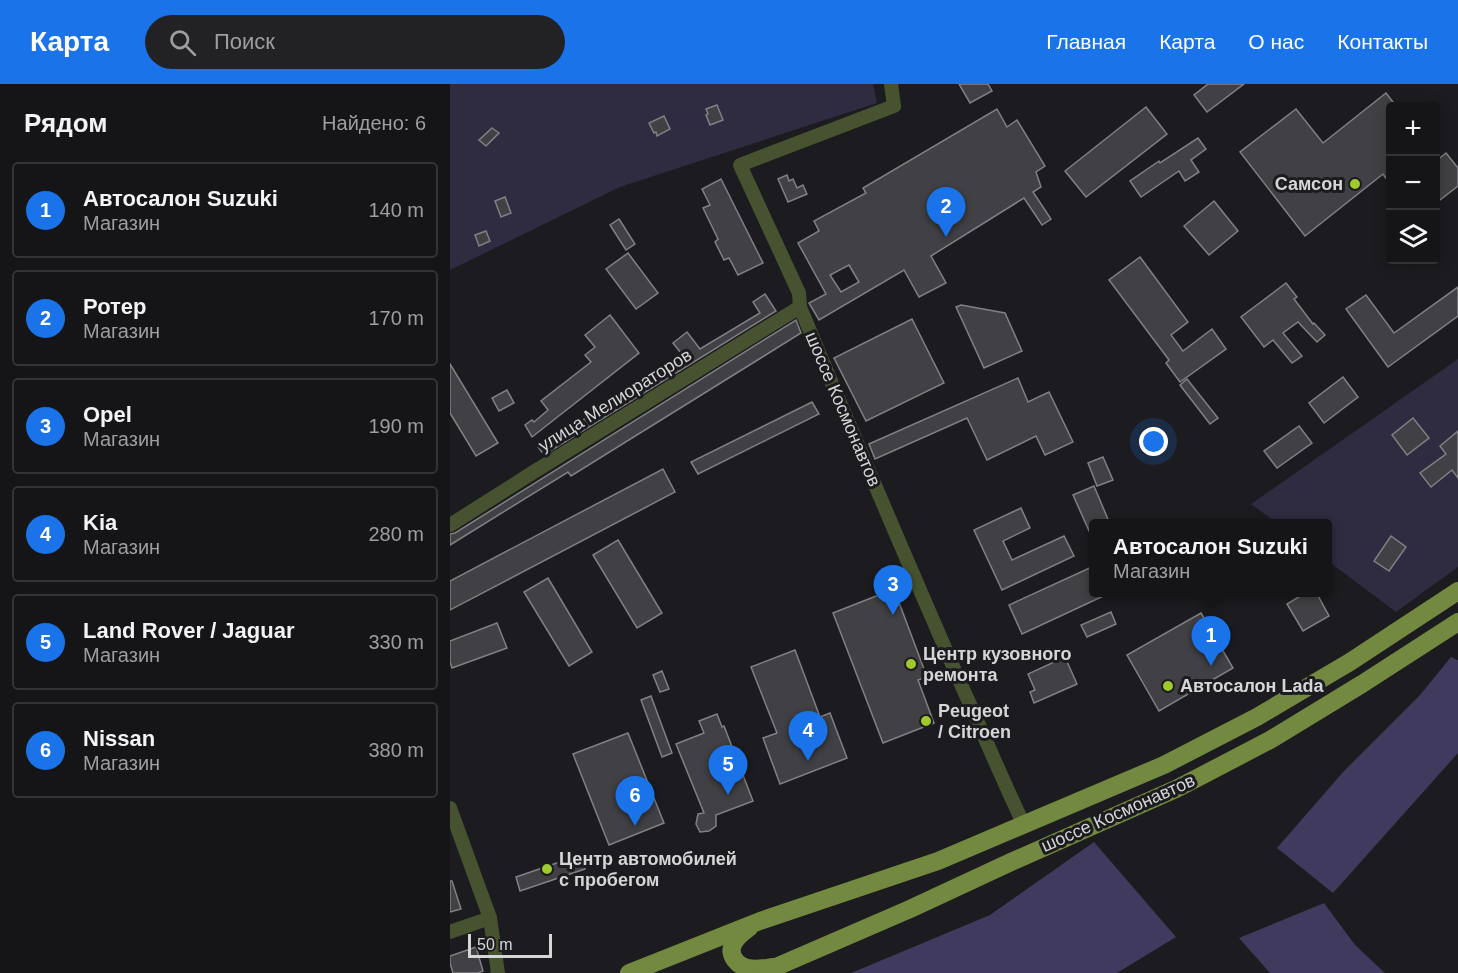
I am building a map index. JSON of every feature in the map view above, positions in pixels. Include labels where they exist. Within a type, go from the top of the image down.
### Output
[{"type":"main road","name":"шоссе Космонавтов","points":[[629,973],[760,921],[938,861],[1164,765],[1257,717],[1350,662],[1458,591]]},
{"type":"main road","name":"шоссе Космонавтов","points":[[770,970],[1188,783],[1270,740],[1458,622]]},
{"type":"main road","points":[[760,921],[740,935],[732,946],[732,955],[738,963],[749,969],[770,970]]},
{"type":"street","name":"шоссе Космонавтов","points":[[891,84],[894,106],[740,165],[799,293],[800,308],[998,770],[1024,825]]},
{"type":"street","name":"улица Мелиораторов","points":[[450,525],[800,308]]},
{"type":"street","points":[[450,808],[490,918],[498,973]]},
{"type":"street","points":[[450,932],[490,918]]},
{"type":"shaded area","points":[[450,84],[873,84],[877,103],[620,187],[450,270]]},
{"type":"shaded area","points":[[1458,359],[1458,567],[1396,612],[1332,564],[1332,519],[1272,519],[1251,504]]},
{"type":"shaded area","points":[[1451,657],[1458,660],[1458,753],[1333,893],[1277,848],[1344,771],[1420,695]]},
{"type":"shaded area","points":[[1094,842],[1176,937],[1117,973],[851,973],[990,915]]},
{"type":"shaded area","points":[[1324,903],[1355,945],[1385,973],[1270,973],[1239,938]]},
{"type":"building","points":[[959,84],[988,84],[992,91],[970,103]]},
{"type":"building","points":[[1208,84],[1244,84],[1207,112],[1194,95]]},
{"type":"building","points":[[1386,93],[1393,102],[1386,102],[1386,178],[1383,174],[1305,236],[1240,152],[1296,109],[1323,143]]},
{"type":"building","points":[[717,105],[723,120],[710,125],[706,109]]},
{"type":"building","points":[[1146,107],[1167,134],[1086,197],[1065,171]]},
{"type":"building","points":[[997,109],[1007,127],[1017,120],[1045,166],[1036,172],[1041,187],[1033,192],[1051,219],[1042,225],[1024,198],[931,256],[946,283],[919,297],[904,270],[819,320],[809,303],[826,294],[798,243],[819,231],[814,221],[866,193],[863,188]],"holes":[[[849,265],[859,282],[841,292],[830,275]]]},
{"type":"building","points":[[664,116],[670,129],[657,136],[649,123]]},
{"type":"building","points":[[492,128],[499,133],[486,146],[479,140]]},
{"type":"building","points":[[1198,138],[1206,149],[1191,160],[1199,172],[1185,181],[1179,171],[1141,197],[1130,181]]},
{"type":"building","points":[[1446,153],[1458,168],[1458,186],[1440,200],[1440,158]]},
{"type":"building","points":[[787,175],[789,181],[793,179],[797,188],[803,185],[807,194],[788,202],[778,179]]},
{"type":"building","points":[[721,179],[763,263],[738,275],[729,258],[724,260],[715,242],[718,239],[703,208],[710,205],[702,189]]},
{"type":"building","points":[[505,197],[511,213],[501,217],[495,201]]},
{"type":"building","points":[[1214,201],[1238,231],[1209,255],[1184,226]]},
{"type":"building","points":[[619,219],[635,244],[626,250],[610,225]]},
{"type":"building","points":[[486,231],[490,241],[479,246],[475,235]]},
{"type":"building","points":[[628,253],[658,293],[636,309],[606,269]]},
{"type":"building","points":[[1140,257],[1188,322],[1171,335],[1183,351],[1212,329],[1226,349],[1180,382],[1166,363],[1169,360],[1109,280]]},
{"type":"building","points":[[1286,283],[1297,297],[1294,299],[1313,324],[1325,335],[1317,342],[1298,322],[1283,333],[1302,356],[1292,363],[1273,340],[1264,347],[1241,317]]},
{"type":"building","points":[[1458,287],[1458,316],[1388,367],[1346,309],[1366,295],[1394,333]]},
{"type":"building","points":[[765,294],[776,311],[544,455],[538,447],[685,358],[673,343],[687,332],[700,349],[760,313],[753,302]]},
{"type":"building","points":[[961,305],[1005,313],[1022,351],[984,368],[956,307]]},
{"type":"building","points":[[610,315],[639,353],[532,437],[525,425],[532,420],[534,422],[548,410],[541,401],[591,362],[585,355],[595,347],[585,335]]},
{"type":"building","points":[[912,319],[944,383],[866,421],[834,358]]},
{"type":"building","points":[[796,320],[801,333],[571,476],[568,472],[450,545],[450,534]]},
{"type":"building","points":[[450,364],[498,443],[476,456],[450,413]]},
{"type":"building","points":[[1343,377],[1358,397],[1324,423],[1309,403]]},
{"type":"building","points":[[1018,378],[1028,402],[1049,392],[1073,442],[1045,455],[1036,436],[987,460],[967,418],[875,459],[869,444]]},
{"type":"building","points":[[1187,379],[1218,418],[1210,424],[1180,385]]},
{"type":"building","points":[[507,390],[514,403],[499,411],[492,398]]},
{"type":"building","points":[[812,402],[819,414],[698,474],[691,462]]},
{"type":"building","points":[[1413,418],[1429,438],[1407,455],[1392,435]]},
{"type":"building","points":[[1299,426],[1312,443],[1277,468],[1264,451]]},
{"type":"building","points":[[1458,431],[1458,478],[1452,470],[1431,487],[1420,473],[1446,454],[1440,446]]},
{"type":"building","points":[[1103,457],[1113,480],[1097,486],[1088,463]]},
{"type":"building","points":[[663,469],[675,492],[450,610],[450,581]]},
{"type":"building","points":[[1094,486],[1108,519],[1089,519],[1089,531],[1073,495]]},
{"type":"building","points":[[1021,508],[1030,528],[1003,541],[1012,560],[1064,536],[1074,556],[1002,590],[974,530]]},
{"type":"building","points":[[1391,536],[1406,547],[1389,571],[1374,561]]},
{"type":"building","points":[[618,540],[662,613],[637,628],[593,555]]},
{"type":"building","points":[[1089,568],[1089,597],[1101,597],[1022,634],[1009,605]]},
{"type":"building","points":[[548,578],[592,652],[569,666],[524,592]]},
{"type":"building","points":[[894,589],[927,677],[918,680],[934,723],[883,743],[833,613]]},
{"type":"building","points":[[1299,597],[1319,597],[1329,616],[1303,631],[1287,604]]},
{"type":"building","points":[[1111,612],[1116,624],[1087,637],[1081,625]]},
{"type":"building","points":[[1201,613],[1233,668],[1159,711],[1127,655]]},
{"type":"building","points":[[497,623],[507,648],[452,668],[450,641]]},
{"type":"building","points":[[795,650],[820,717],[830,713],[847,758],[780,784],[763,738],[777,733],[751,667]]},
{"type":"building","points":[[1065,657],[1077,684],[1034,703],[1030,692],[1035,690],[1028,674]]},
{"type":"building","points":[[662,671],[669,689],[660,692],[653,675]]},
{"type":"building","points":[[651,696],[672,753],[662,757],[641,700]]},
{"type":"building","points":[[717,714],[722,727],[724,726],[753,801],[716,815],[716,826],[709,831],[700,832],[696,824],[698,814],[704,813],[676,744],[704,733],[699,721]]},
{"type":"building","points":[[628,733],[664,823],[609,845],[573,754]]},
{"type":"building","points":[[580,855],[585,869],[520,891],[516,877]]},
{"type":"building","points":[[450,881],[452,881],[461,909],[450,912]]},
{"type":"building","points":[[476,947],[483,971],[453,973],[450,956]]},
{"type":"place","name":"Самсон","points":[[1355,184]]},
{"type":"place","name":"Ротер","points":[[946,237]]},
{"type":"place","name":"Opel","points":[[893,615]]},
{"type":"place","name":"Центр кузовного ремонта","points":[[911,664]]},
{"type":"place","name":"Автосалон Suzuki","points":[[1211,666]]},
{"type":"place","name":"Автосалон Lada","points":[[1168,686]]},
{"type":"place","name":"Peugeot / Citroen","points":[[926,721]]},
{"type":"place","name":"Kia","points":[[808,761]]},
{"type":"place","name":"Land Rover / Jaguar","points":[[728,795]]},
{"type":"place","name":"Nissan","points":[[635,826]]},
{"type":"place","name":"Центр автомобилей с пробегом","points":[[547,869]]}]
